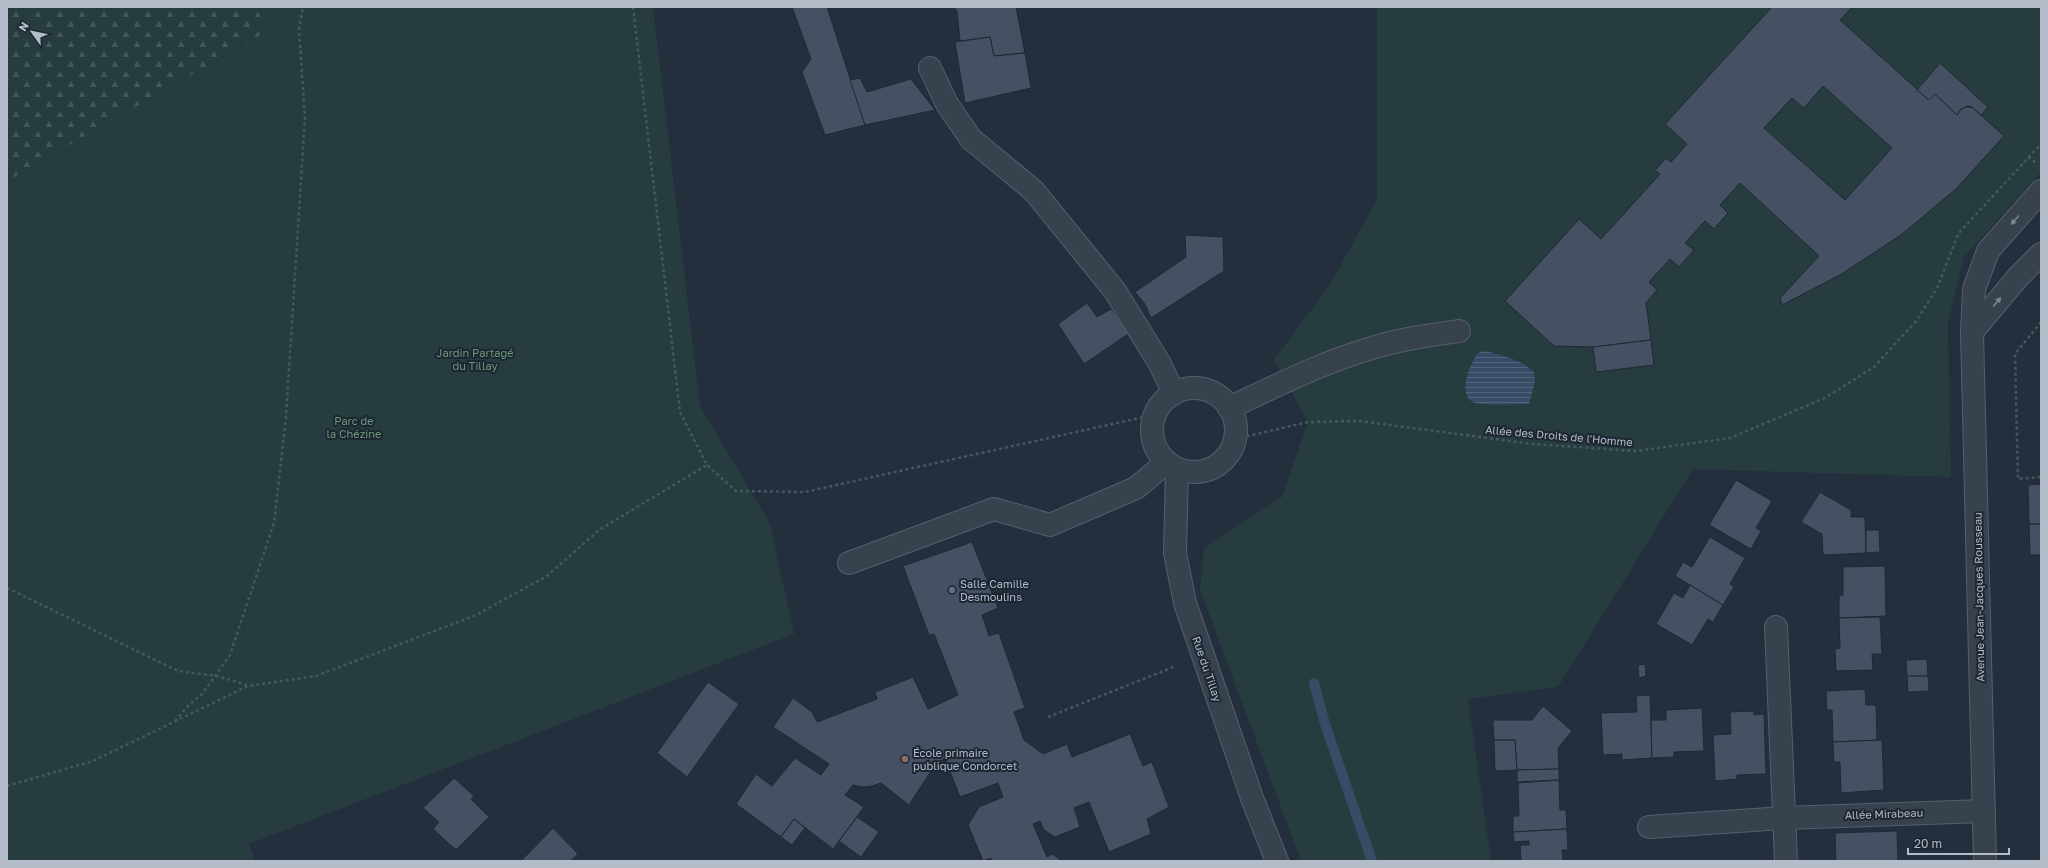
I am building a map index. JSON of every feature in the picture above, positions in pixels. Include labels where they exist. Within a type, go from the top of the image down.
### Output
[{"type":"street","points":[[930,68],[947,104],[971,139],[1034,191],[1115,291],[1160,364],[1174,394]]},
{"type":"street","name":"Avenue Jean-Jacques Rousseau","points":[[1985,861],[1972,332],[1974,289],[1988,250],[2041,191]]},
{"type":"street","points":[[1972,332],[2018,277],[2041,254]]},
{"type":"street","points":[[1229,408],[1296,377],[1372,348],[1420,336],[1459,331]]},
{"type":"street","points":[[1187,389],[1200,389],[1213,392],[1225,401],[1229,408],[1236,426],[1235,439],[1231,451],[1224,460],[1213,467],[1202,472],[1190,472],[1172,466],[1158,452],[1153,440],[1152,427],[1156,414],[1163,402],[1174,394],[1187,389]]},
{"type":"street","points":[[848,563],[994,509],[1050,525],[1136,488],[1172,466]]},
{"type":"street","name":"Rue du Tillay","points":[[1172,466],[1176,553],[1185,603],[1252,798],[1277,861]]},
{"type":"street","points":[[1776,627],[1786,861]]},
{"type":"street","name":"Allée Mirabeau","points":[[1649,828],[1784,818],[1984,811]]},
{"type":"path","points":[[174,722],[188,706],[202,694],[217,676],[230,655],[241,626],[274,523],[286,417],[305,117],[299,30],[303,7]]},
{"type":"path","points":[[633,7],[680,412],[707,465],[736,491],[805,492],[1156,414]]},
{"type":"path","name":"Allée des Droits de l'Homme","points":[[1235,439],[1308,422],[1360,421],[1533,444],[1636,451],[1730,438],[1825,398],[1874,367],[1917,320]]},
{"type":"path","points":[[2041,322],[2015,354],[2018,479],[2041,477]]},
{"type":"path","points":[[7,786],[93,761],[248,686],[316,676],[474,616],[547,576],[599,530],[707,465]]},
{"type":"path","points":[[7,588],[178,671],[217,676],[248,686]]},
{"type":"path","points":[[1048,717],[1203,656]]},
{"type":"green space","name":"Parc de la Chézine","points":[[7,7],[653,7],[700,406],[770,524],[794,634],[249,844],[255,861],[7,861]]},
{"type":"green space","points":[[7,7],[256,7],[267,31],[7,181]]},
{"type":"green space","points":[[1377,7],[2041,7],[2041,172],[1964,257],[1948,323],[1951,477],[1693,469],[1558,687],[1468,699],[1491,861],[1301,861],[1200,589],[1204,548],[1282,497],[1308,422],[1274,360],[1329,286],[1377,200]]},
{"type":"water","points":[[1485,351],[1517,361],[1534,372],[1535,382],[1529,404],[1486,404],[1475,403],[1469,399],[1466,394],[1465,387],[1471,364],[1478,353]]},
{"type":"building","points":[[792,7],[827,7],[865,125],[825,135],[802,72],[811,59]]},
{"type":"building","points":[[954,7],[1016,7],[1025,53],[994,56],[990,37],[960,41],[957,11]]},
{"type":"building","points":[[1772,7],[1852,7],[1840,20],[1929,100],[1935,94],[1957,115],[1958,112],[1964,107],[1972,107],[2004,136],[1956,189],[1901,235],[1840,275],[1782,305],[1780,298],[1819,256],[1740,183],[1720,205],[1728,213],[1714,229],[1705,221],[1685,243],[1694,250],[1679,267],[1670,259],[1649,282],[1657,290],[1646,303],[1651,340],[1593,347],[1554,346],[1505,301],[1579,219],[1601,239],[1660,174],[1655,170],[1666,158],[1671,162],[1687,144],[1665,124]],"holes":[[[1823,86],[1892,148],[1845,200],[1764,128],[1792,98],[1804,108]]]},
{"type":"building","points":[[990,37],[994,56],[1025,53],[1031,88],[965,103],[955,42]]},
{"type":"building","points":[[1940,63],[1988,107],[1981,115],[1972,107],[1968,106],[1961,109],[1957,115],[1935,94],[1929,100],[1917,90]]},
{"type":"building","points":[[860,78],[867,92],[911,79],[935,110],[865,125],[850,80]]},
{"type":"building","points":[[1185,235],[1223,237],[1224,271],[1151,318],[1145,304],[1135,292],[1186,257]]},
{"type":"building","points":[[1087,303],[1097,317],[1111,309],[1131,332],[1084,364],[1058,324]]},
{"type":"building","points":[[1651,340],[1654,365],[1596,372],[1593,347]]},
{"type":"building","points":[[1736,480],[1772,501],[1756,528],[1761,531],[1751,549],[1709,525]]},
{"type":"building","points":[[2041,484],[2041,524],[2029,524],[2028,485]]},
{"type":"building","points":[[1820,492],[1851,510],[1851,517],[1865,517],[1866,553],[1823,555],[1822,534],[1801,522]]},
{"type":"building","points":[[2029,524],[2041,524],[2041,555],[2030,555]]},
{"type":"building","points":[[1866,530],[1879,530],[1880,552],[1866,553]]},
{"type":"building","points":[[1710,537],[1745,558],[1730,584],[1734,587],[1723,605],[1675,576],[1683,562],[1692,567]]},
{"type":"building","points":[[972,542],[998,608],[982,615],[989,636],[999,633],[1025,708],[1014,712],[1024,740],[1043,754],[1067,744],[1072,757],[1130,734],[1143,766],[1152,762],[1169,807],[1147,819],[1151,834],[1109,852],[1089,802],[1074,808],[1080,827],[1055,837],[1044,830],[1040,821],[1033,824],[1047,857],[1053,854],[1062,861],[992,861],[991,858],[983,861],[968,825],[979,807],[1003,797],[998,783],[960,797],[945,759],[937,762],[909,805],[881,783],[863,787],[853,785],[845,795],[864,807],[833,849],[794,819],[781,837],[736,804],[756,774],[772,786],[795,758],[821,775],[829,764],[773,727],[793,698],[812,712],[817,722],[877,699],[875,692],[913,677],[928,709],[958,695],[934,634],[929,635],[903,566]]},
{"type":"building","points":[[1885,566],[1886,616],[1839,618],[1839,596],[1843,595],[1843,567]]},
{"type":"building","points":[[1690,585],[1723,605],[1713,622],[1708,619],[1692,645],[1656,624],[1674,593],[1683,598]]},
{"type":"building","points":[[1880,617],[1882,654],[1872,654],[1873,670],[1836,671],[1835,649],[1840,648],[1839,618]]},
{"type":"building","points":[[1927,659],[1928,676],[1907,676],[1906,660]]},
{"type":"building","points":[[1645,664],[1646,676],[1639,678],[1638,665]]},
{"type":"building","points":[[1907,676],[1928,676],[1929,691],[1908,692]]},
{"type":"building","points":[[708,682],[739,704],[687,777],[657,753]]},
{"type":"building","points":[[1865,689],[1866,705],[1876,705],[1877,740],[1833,742],[1832,710],[1827,710],[1826,691]]},
{"type":"building","points":[[1650,695],[1652,758],[1622,760],[1622,754],[1603,755],[1601,713],[1637,712],[1636,696]]},
{"type":"building","points":[[1543,706],[1572,731],[1558,748],[1559,769],[1517,770],[1515,740],[1494,740],[1493,720],[1532,720]]},
{"type":"building","points":[[1702,708],[1704,751],[1674,752],[1674,757],[1652,758],[1651,720],[1666,720],[1666,710]]},
{"type":"building","points":[[1754,711],[1754,715],[1764,714],[1766,774],[1737,775],[1737,779],[1715,781],[1713,735],[1731,734],[1730,712]]},
{"type":"building","points":[[1494,740],[1515,740],[1517,770],[1495,771]]},
{"type":"building","points":[[1882,740],[1884,790],[1841,793],[1840,762],[1834,762],[1833,742]]},
{"type":"building","points":[[1559,769],[1559,780],[1517,782],[1517,770]]},
{"type":"building","points":[[454,778],[474,796],[471,799],[489,817],[456,850],[433,829],[439,822],[423,808]]},
{"type":"building","points":[[1559,780],[1560,810],[1566,810],[1567,829],[1513,832],[1513,816],[1519,816],[1518,783]]},
{"type":"building","points":[[857,817],[879,832],[861,857],[839,841]]},
{"type":"building","points":[[794,819],[805,828],[792,845],[781,837]]},
{"type":"building","points":[[553,828],[578,854],[570,861],[521,861]]},
{"type":"building","points":[[1567,829],[1568,850],[1562,850],[1563,861],[1521,861],[1520,845],[1529,845],[1529,841],[1514,842],[1513,832]]},
{"type":"building","points":[[1897,831],[1898,861],[1836,861],[1835,833]]},
{"type":"waterway","points":[[1314,683],[1325,724],[1372,861]]},
{"type":"place","name":"Salle Camille Desmoulins","points":[[952,590]]},
{"type":"place","name":"École primaire publique Condorcet","points":[[905,759]]},
{"type":"park label","name":"Jardin Partagé du Tillay","points":[[475,359]]}]
